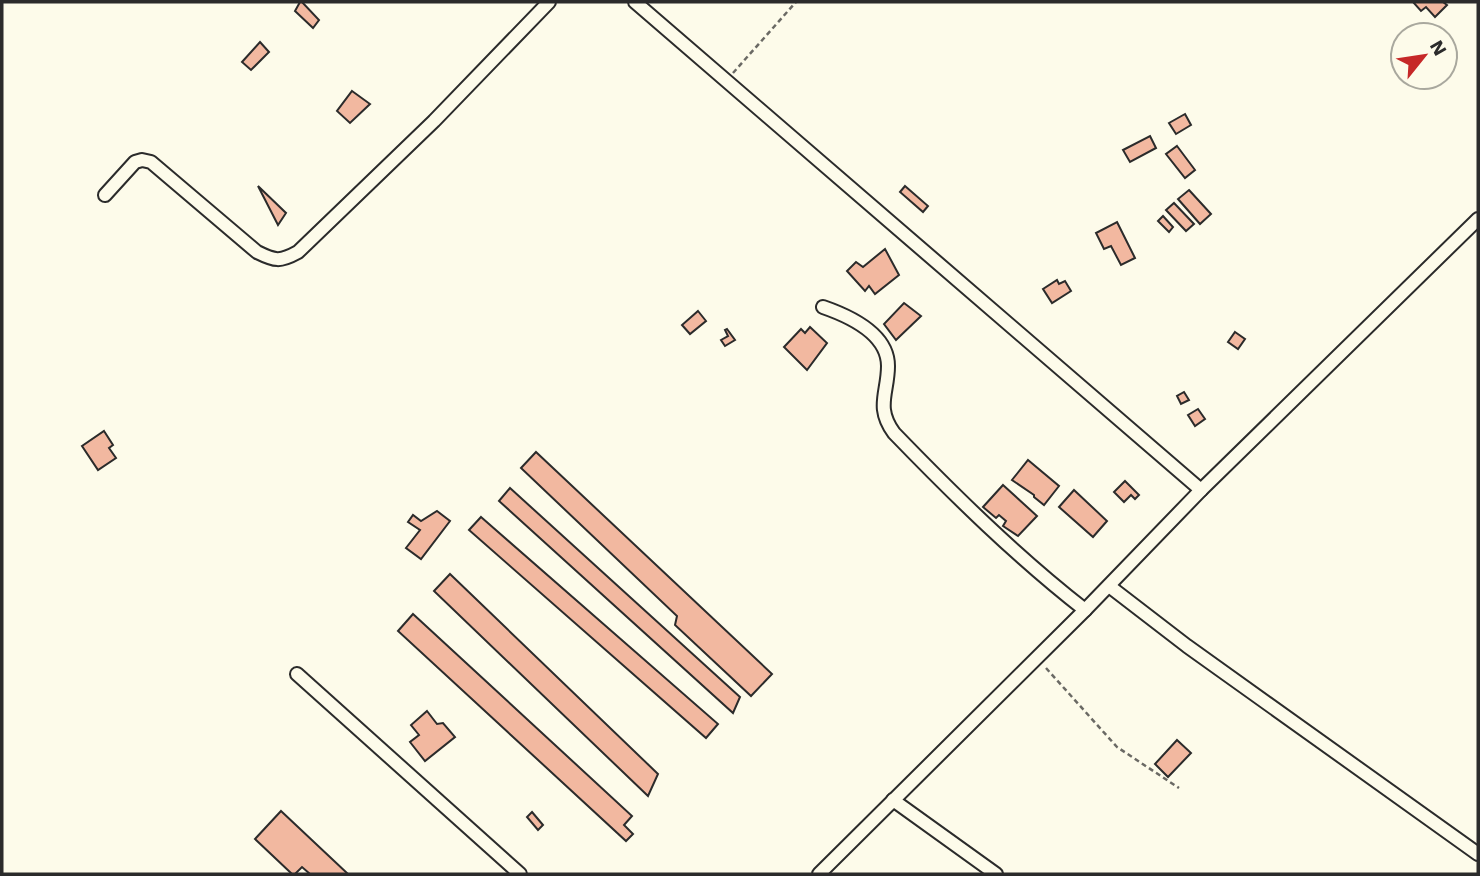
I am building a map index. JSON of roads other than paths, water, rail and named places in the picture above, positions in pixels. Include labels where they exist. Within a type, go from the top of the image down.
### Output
[{"type":"street","points":[[105,194],[135,162],[151,162],[257,252],[273,261],[288,258],[298,252],[357,197],[549,2]]},
{"type":"street","points":[[635,2],[1201,490]]},
{"type":"street","points":[[819,874],[1086,610],[1201,490],[1477,222]]},
{"type":"street","points":[[823,307],[868,330],[882,346],[888,366],[883,406],[887,424],[894,433],[1026,562],[1086,610]]},
{"type":"street","points":[[1109,586],[1187,646],[1478,854]]},
{"type":"street","points":[[297,674],[520,874]]},
{"type":"street","points":[[892,800],[996,874]]}]
